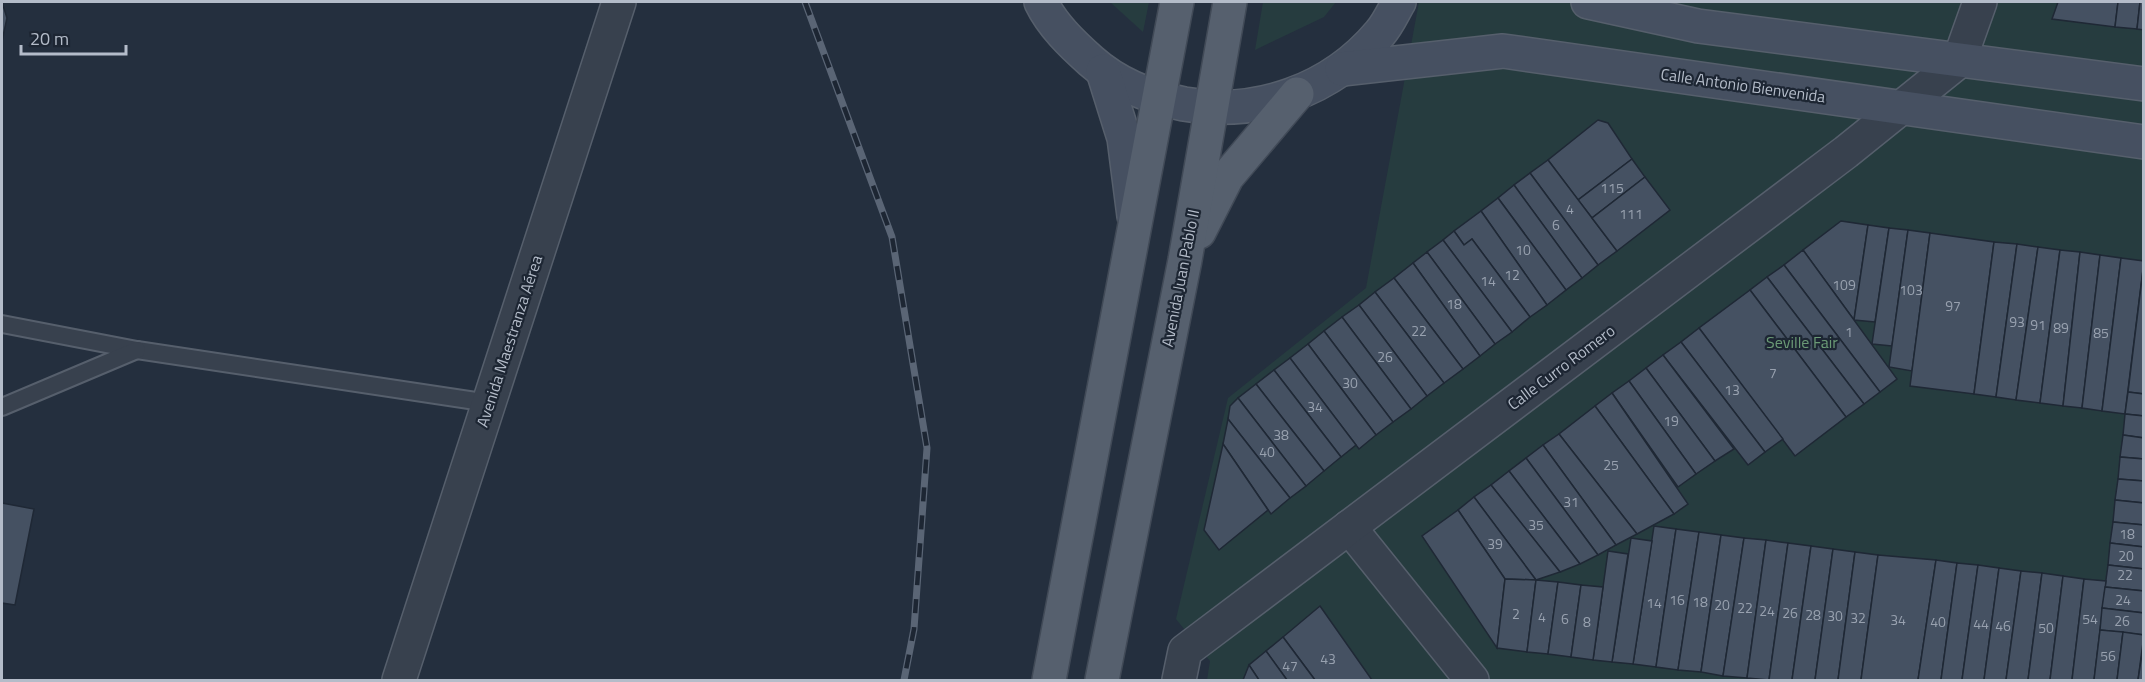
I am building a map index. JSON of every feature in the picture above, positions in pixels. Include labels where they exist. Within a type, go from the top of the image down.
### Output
[{"type":"main road","points":[[1041,2],[1071,43],[1103,72],[1158,99],[1209,108],[1239,108],[1269,103],[1297,94],[1342,69],[1381,32],[1399,2]]},
{"type":"main road","points":[[1049,681],[1177,2]]},
{"type":"main road","name":"Avenida Juan Pablo II","points":[[1102,681],[1185,261],[1209,108],[1230,2]]},
{"type":"main road","points":[[1592,2],[1698,26],[2144,84]]},
{"type":"main road","name":"Calle Antonio Bienvenida","points":[[1342,69],[1503,51],[2144,142]]},
{"type":"main road","points":[[1103,72],[1124,138],[1135,221]]},
{"type":"main road","points":[[1185,261],[1227,177],[1297,94]]},
{"type":"street","name":"Avenida Maestranza Aérea","points":[[399,681],[619,2]]},
{"type":"street","points":[[1959,61],[1980,2]]},
{"type":"street","name":"Calle Curro Romero","points":[[1179,681],[1185,651],[1846,152],[1959,61]]},
{"type":"street","points":[[1349,527],[1472,681]]},
{"type":"lane","points":[[2,324],[137,350],[489,403]]},
{"type":"lane","points":[[2,407],[137,350]]},
{"type":"green space","points":[[1110,2],[1149,2],[1143,32]]},
{"type":"green space","points":[[1263,2],[1336,2],[1324,17],[1255,50]]},
{"type":"green space","name":"Seville Fair","points":[[1419,2],[2143,2],[2143,680],[1207,680],[1210,661],[1176,619],[1228,398],[1366,288]]},
{"type":"building","points":[[2,2],[7,18],[2,41]]},
{"type":"building","points":[[2058,2],[2118,2],[2115,27],[2052,19]]},
{"type":"building","points":[[2118,2],[2140,2],[2137,29],[2115,27]]},
{"type":"building","points":[[2140,2],[2144,2],[2144,30],[2137,29]]},
{"type":"building","points":[[1598,120],[1608,123],[1632,159],[1578,200],[1548,160]]},
{"type":"building","points":[[1632,159],[1645,177],[1592,218],[1578,200]]},
{"type":"building","points":[[1548,160],[1617,251],[1598,265],[1530,173]]},
{"type":"building","points":[[1530,173],[1598,265],[1582,278],[1514,185]]},
{"type":"building","points":[[1645,177],[1670,210],[1617,251],[1592,218]]},
{"type":"building","points":[[1514,185],[1582,278],[1566,290],[1498,198]]},
{"type":"building","points":[[1498,198],[1566,290],[1547,305],[1481,211]]},
{"type":"building","points":[[1481,211],[1547,305],[1530,317],[1472,239],[1464,245],[1454,231]]},
{"type":"building","points":[[1841,221],[1868,225],[1854,320],[1803,250]]},
{"type":"building","points":[[1868,225],[1889,228],[1875,322],[1854,320]]},
{"type":"building","points":[[1889,228],[1908,230],[1892,346],[1872,344]]},
{"type":"building","points":[[1908,230],[1930,233],[1912,371],[1889,367]]},
{"type":"building","points":[[1454,231],[1464,245],[1472,239],[1530,317],[1512,332],[1443,240]]},
{"type":"building","points":[[1930,233],[1994,242],[1974,394],[1910,386]]},
{"type":"building","points":[[1443,240],[1512,332],[1495,344],[1427,252]]},
{"type":"building","points":[[1994,242],[2017,244],[1996,397],[1974,394]]},
{"type":"building","points":[[2017,244],[2038,247],[2016,400],[1996,397]]},
{"type":"building","points":[[2038,247],[2060,250],[2040,403],[2016,400]]},
{"type":"building","points":[[1803,250],[1897,379],[1880,392],[1784,265]]},
{"type":"building","points":[[2060,250],[2080,252],[2063,406],[2040,403]]},
{"type":"building","points":[[1427,252],[1495,344],[1480,356],[1413,263]]},
{"type":"building","points":[[2080,252],[2100,255],[2082,408],[2063,406]]},
{"type":"building","points":[[2100,255],[2121,258],[2102,411],[2082,408]]},
{"type":"building","points":[[2121,258],[2144,261],[2125,414],[2102,411]]},
{"type":"building","points":[[2144,262],[2144,394],[2128,392]]},
{"type":"building","points":[[1413,263],[1480,356],[1463,369],[1394,278]]},
{"type":"building","points":[[1784,265],[1880,392],[1864,404],[1767,277]]},
{"type":"building","points":[[1767,277],[1864,404],[1846,417],[1750,290]]},
{"type":"building","points":[[1394,278],[1463,369],[1444,383],[1375,292]]},
{"type":"building","points":[[1750,290],[1846,417],[1795,456],[1699,328]]},
{"type":"building","points":[[1375,292],[1444,383],[1427,396],[1359,305]]},
{"type":"building","points":[[1359,305],[1427,396],[1411,409],[1342,317]]},
{"type":"building","points":[[1342,317],[1411,409],[1393,422],[1324,331]]},
{"type":"building","points":[[1699,328],[1783,439],[1765,452],[1681,342]]},
{"type":"building","points":[[1324,331],[1393,422],[1376,435],[1308,344]]},
{"type":"building","points":[[1681,342],[1765,452],[1748,465],[1663,355]]},
{"type":"building","points":[[1308,344],[1376,435],[1359,449],[1290,358]]},
{"type":"building","points":[[1663,355],[1734,449],[1715,461],[1646,368]]},
{"type":"building","points":[[1290,358],[1356,445],[1341,457],[1274,370]]},
{"type":"building","points":[[1646,368],[1715,461],[1696,474],[1629,381]]},
{"type":"building","points":[[1274,370],[1341,457],[1324,471],[1256,384]]},
{"type":"building","points":[[1629,381],[1696,474],[1678,487],[1612,393]]},
{"type":"building","points":[[1256,384],[1324,471],[1306,486],[1238,398]]},
{"type":"building","points":[[2128,392],[2144,394],[2144,416],[2125,414]]},
{"type":"building","points":[[1612,393],[1688,504],[1674,514],[1595,406]]},
{"type":"building","points":[[1238,398],[1306,486],[1290,498],[1228,419],[1230,406]]},
{"type":"building","points":[[1595,406],[1674,514],[1637,534],[1559,434]]},
{"type":"building","points":[[2125,414],[2144,416],[2144,438],[2123,435]]},
{"type":"building","points":[[1228,419],[1290,498],[1271,514],[1223,444]]},
{"type":"building","points":[[1559,434],[1637,534],[1616,545],[1543,445]]},
{"type":"building","points":[[2123,435],[2144,438],[2144,459],[2120,457]]},
{"type":"building","points":[[1223,444],[1268,510],[1219,550],[1204,530]]},
{"type":"building","points":[[1543,445],[1616,545],[1598,555],[1526,458]]},
{"type":"building","points":[[2120,457],[2144,459],[2144,481],[2118,479]]},
{"type":"building","points":[[1526,458],[1598,555],[1580,564],[1509,471]]},
{"type":"building","points":[[1509,471],[1580,564],[1560,572],[1491,485]]},
{"type":"building","points":[[2118,479],[2144,481],[2144,503],[2115,500]]},
{"type":"building","points":[[1491,485],[1560,572],[1536,580],[1474,497]]},
{"type":"building","points":[[1474,497],[1536,580],[1505,579],[1458,510]]},
{"type":"building","points":[[2115,500],[2144,503],[2144,525],[2113,522]]},
{"type":"building","points":[[2,503],[34,509],[15,605],[2,603]]},
{"type":"building","points":[[1458,510],[1505,579],[1497,648],[1422,536]]},
{"type":"building","points":[[2113,522],[2144,525],[2144,547],[2110,543]]},
{"type":"building","points":[[1654,526],[1676,529],[1656,667],[1633,664]]},
{"type":"building","points":[[1676,529],[1699,532],[1678,670],[1656,667]]},
{"type":"building","points":[[1699,532],[1721,535],[1701,672],[1678,670]]},
{"type":"building","points":[[1721,535],[1744,538],[1723,676],[1701,672]]},
{"type":"building","points":[[1631,538],[1652,541],[1633,664],[1612,662]]},
{"type":"building","points":[[1744,538],[1766,540],[1747,678],[1723,676]]},
{"type":"building","points":[[1766,540],[1788,543],[1769,680],[1747,678]]},
{"type":"building","points":[[1788,543],[1811,546],[1792,680],[1769,680]]},
{"type":"building","points":[[2110,543],[2144,547],[2144,569],[2108,565]]},
{"type":"building","points":[[1811,546],[1833,549],[1815,680],[1792,680]]},
{"type":"building","points":[[1833,549],[1855,552],[1838,680],[1815,680]]},
{"type":"building","points":[[1608,551],[1628,554],[1612,662],[1593,660]]},
{"type":"building","points":[[1855,552],[1878,555],[1861,680],[1838,680]]},
{"type":"building","points":[[1878,555],[1936,560],[1918,680],[1861,680]]},
{"type":"building","points":[[1936,560],[1957,563],[1941,680],[1918,680]]},
{"type":"building","points":[[1957,563],[1978,565],[1962,680],[1941,680]]},
{"type":"building","points":[[1978,565],[1999,568],[1984,680],[1962,680]]},
{"type":"building","points":[[2108,565],[2144,569],[2144,591],[2105,587]]},
{"type":"building","points":[[1999,568],[2021,571],[2006,680],[1984,680]]},
{"type":"building","points":[[2021,571],[2042,573],[2028,680],[2006,680]]},
{"type":"building","points":[[2042,573],[2063,576],[2050,680],[2028,680]]},
{"type":"building","points":[[2063,576],[2084,579],[2072,680],[2050,680]]},
{"type":"building","points":[[1505,579],[1536,580],[1527,652],[1497,648]]},
{"type":"building","points":[[2084,579],[2106,581],[2094,680],[2072,680]]},
{"type":"building","points":[[1536,580],[1558,582],[1548,654],[1527,652]]},
{"type":"building","points":[[1558,582],[1581,585],[1571,657],[1548,654]]},
{"type":"building","points":[[1581,585],[1603,587],[1593,660],[1571,657]]},
{"type":"building","points":[[2105,587],[2144,591],[2144,613],[2102,608]]},
{"type":"building","points":[[1320,606],[1372,680],[1315,680],[1283,637]]},
{"type":"building","points":[[2102,608],[2144,613],[2144,635],[2100,630]]},
{"type":"building","points":[[2100,630],[2123,632],[2117,680],[2094,680]]},
{"type":"building","points":[[2123,632],[2144,635],[2138,680],[2117,680]]},
{"type":"building","points":[[1283,637],[1315,680],[1287,680],[1266,651]]},
{"type":"building","points":[[2144,641],[2144,680],[2138,680]]},
{"type":"building","points":[[1266,651],[1287,680],[1259,680],[1249,665]]},
{"type":"building","points":[[1249,665],[1259,680],[1243,680]]},
{"type":"railway","points":[[805,2],[892,237],[927,448],[914,629],[904,680]]}]
